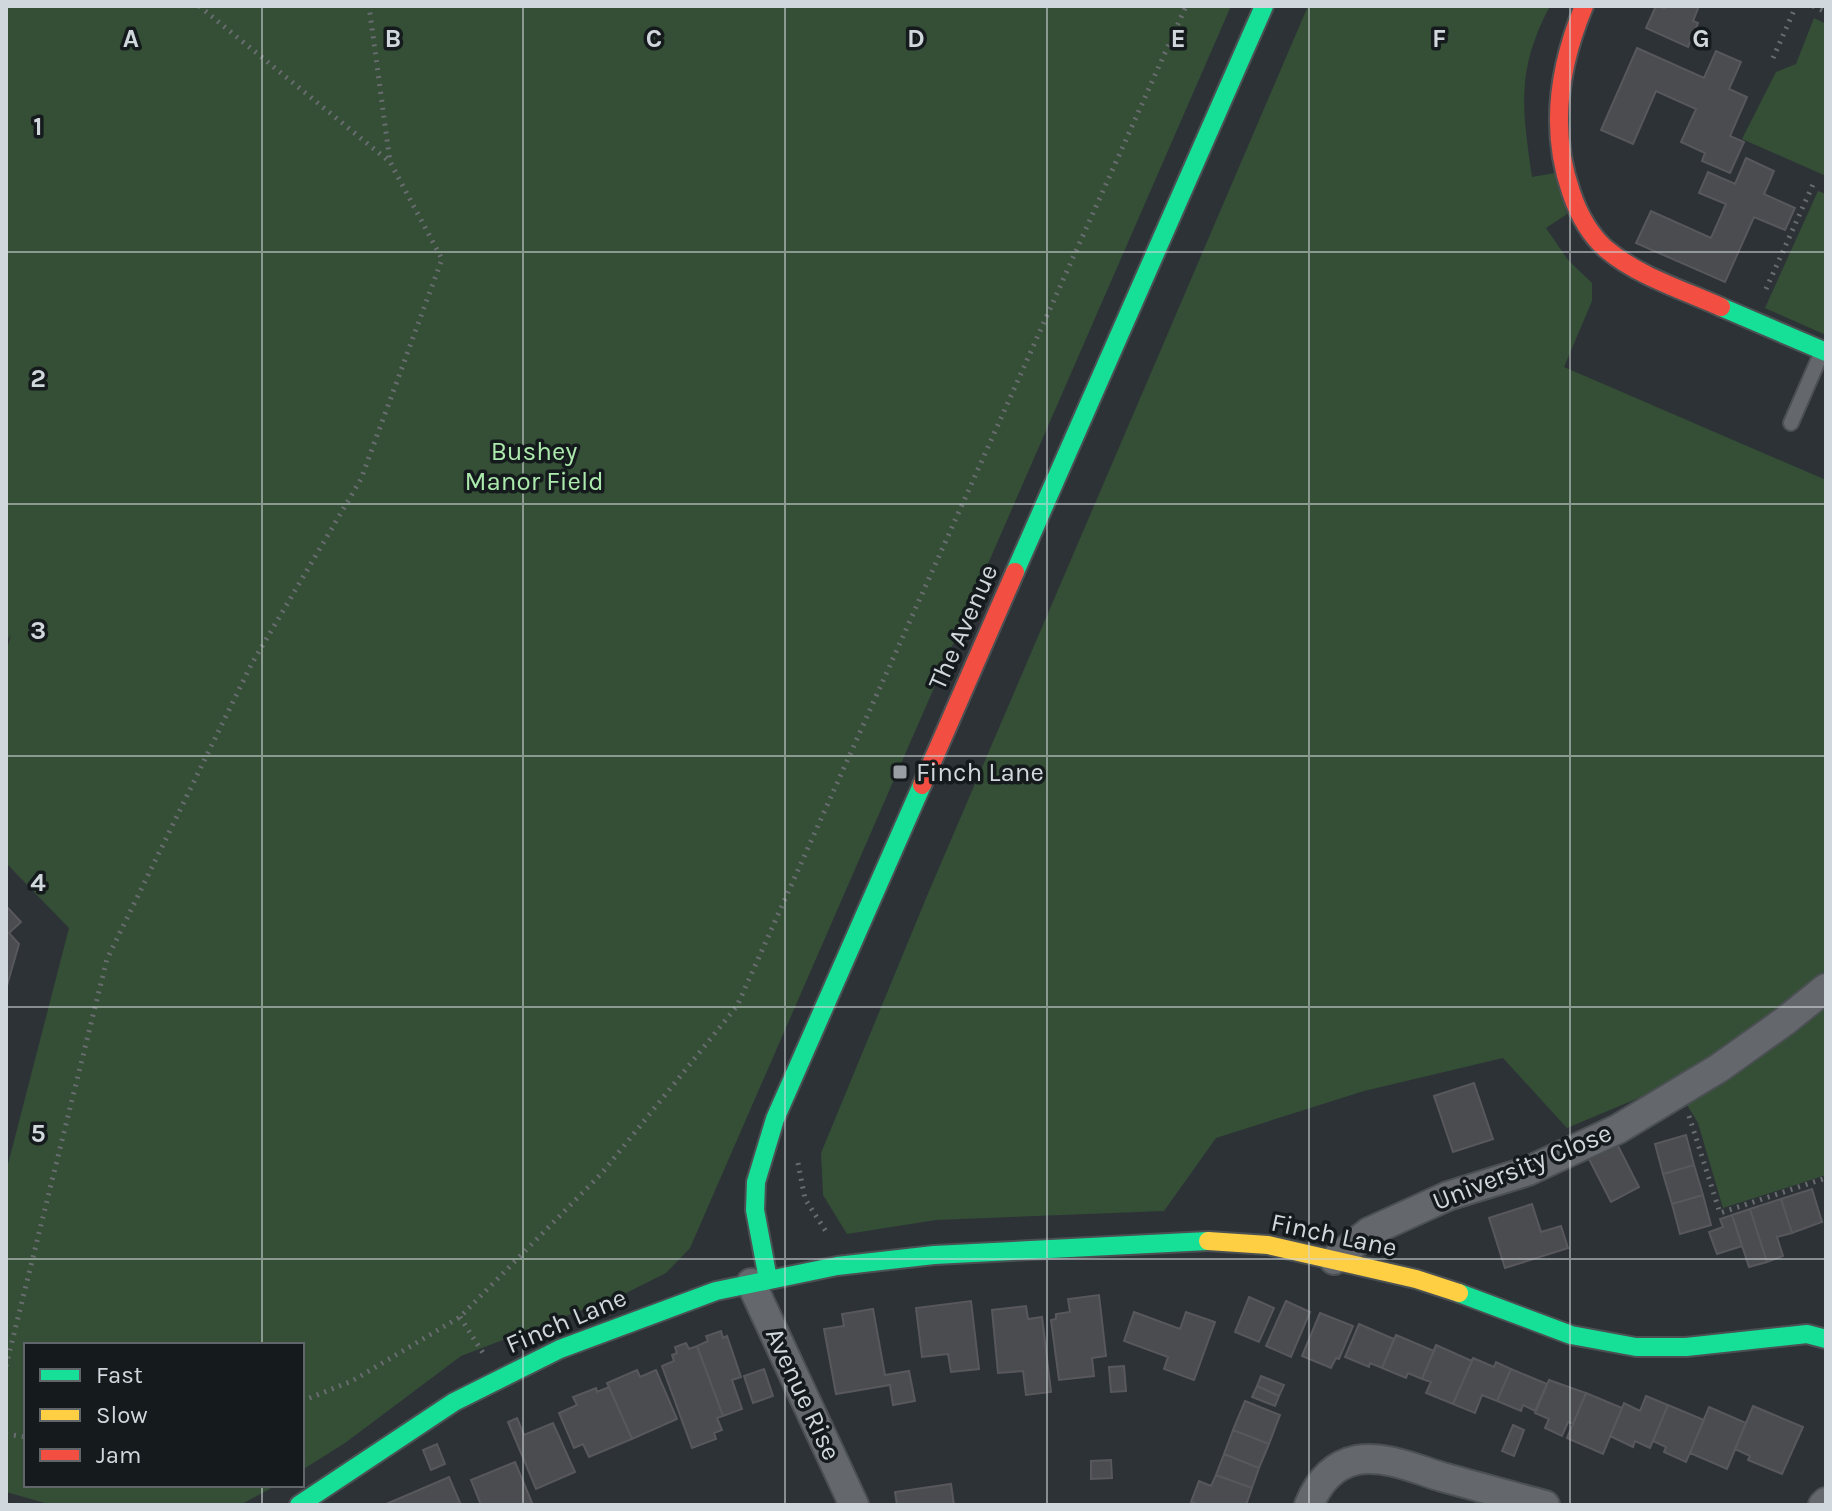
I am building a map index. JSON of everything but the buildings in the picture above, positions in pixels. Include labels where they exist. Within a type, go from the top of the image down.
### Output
[{"type":"street","name":"The Avenue","points":[[760,1281],[756,1182],[775,1119],[1264,6]]},
{"type":"street","points":[[1584,6],[1575,25],[1562,71],[1557,116],[1568,183],[1589,231],[1613,255],[1641,272],[1824,352]]},
{"type":"street","name":"University Close","points":[[1334,1260],[1369,1232],[1448,1196],[1528,1171],[1618,1129],[1719,1068],[1826,988]]},
{"type":"street","name":"Finch Lane","points":[[299,1505],[454,1402],[560,1349],[716,1291],[837,1266],[934,1255],[1207,1241],[1268,1245],[1429,1283],[1571,1335],[1636,1347],[1686,1347],[1807,1334],[1826,1339]]},
{"type":"street","name":"Avenue Rise","points":[[760,1281],[854,1505]]},
{"type":"street","points":[[1309,1505],[1320,1482],[1332,1472],[1360,1460],[1391,1462],[1545,1505]]},
{"type":"lane","points":[[1791,423],[1824,352]]},
{"type":"path","points":[[199,6],[390,162]]},
{"type":"path","points":[[6,1366],[107,959],[251,665],[361,479],[442,259],[390,162],[369,6]]},
{"type":"path","points":[[304,1400],[352,1381],[460,1317],[602,1173],[737,1006],[1186,6]]},
{"type":"path","points":[[1773,58],[1796,6]]},
{"type":"path","points":[[1813,6],[1826,12]]},
{"type":"path","points":[[1751,320],[1815,180]]},
{"type":"path","points":[[1693,1122],[1720,1213],[1826,1178]]},
{"type":"path","points":[[460,1317],[499,1378]]},
{"type":"green space","name":"Bushey Manor Field","points":[[6,6],[1231,6],[690,1248],[666,1273],[624,1294],[461,1356],[345,1443],[304,1469],[304,1343],[24,1343],[24,1487],[273,1487],[240,1505],[52,1505],[6,1492],[6,1172],[69,928],[6,863],[6,653],[11,634],[6,643]]},
{"type":"green space","points":[[1308,6],[1550,6],[1531,50],[1524,90],[1532,177],[1555,173],[1567,214],[1546,228],[1568,260],[1592,283],[1592,301],[1564,367],[1826,480],[1826,970],[1742,1037],[1641,1097],[1567,1128],[1503,1058],[1364,1091],[1216,1138],[1164,1211],[936,1220],[847,1234],[823,1195],[821,1153],[927,896]]},
{"type":"green space","points":[[1814,18],[1826,24],[1826,176],[1742,139],[1776,72],[1796,64]]},
{"type":"green space","points":[[1818,191],[1826,194],[1826,335],[1765,308]]},
{"type":"green space","points":[[1826,1005],[1826,1175],[1723,1208],[1698,1123],[1686,1103]]},
{"type":"traffic: fast","points":[[1015,572],[1264,6]]},
{"type":"traffic: fast","points":[[1721,307],[1826,352]]},
{"type":"traffic: fast","points":[[768,1279],[755,1210],[756,1182],[775,1119],[922,785]]},
{"type":"traffic: fast","points":[[299,1505],[454,1402],[560,1349],[716,1291],[837,1266],[934,1255],[1208,1241]]},
{"type":"traffic: fast","points":[[1459,1293],[1571,1335],[1636,1347],[1686,1347],[1807,1334],[1826,1339]]},
{"type":"traffic: slow","points":[[1208,1241],[1268,1245],[1416,1279],[1459,1293]]},
{"type":"traffic: jam","points":[[1584,6],[1568,52],[1559,121],[1564,168],[1577,208],[1594,237],[1619,259],[1661,282],[1721,307]]},
{"type":"traffic: jam","points":[[922,785],[1015,572]]},
{"type":"place","name":"Finch Lane","points":[[900,772]]}]
